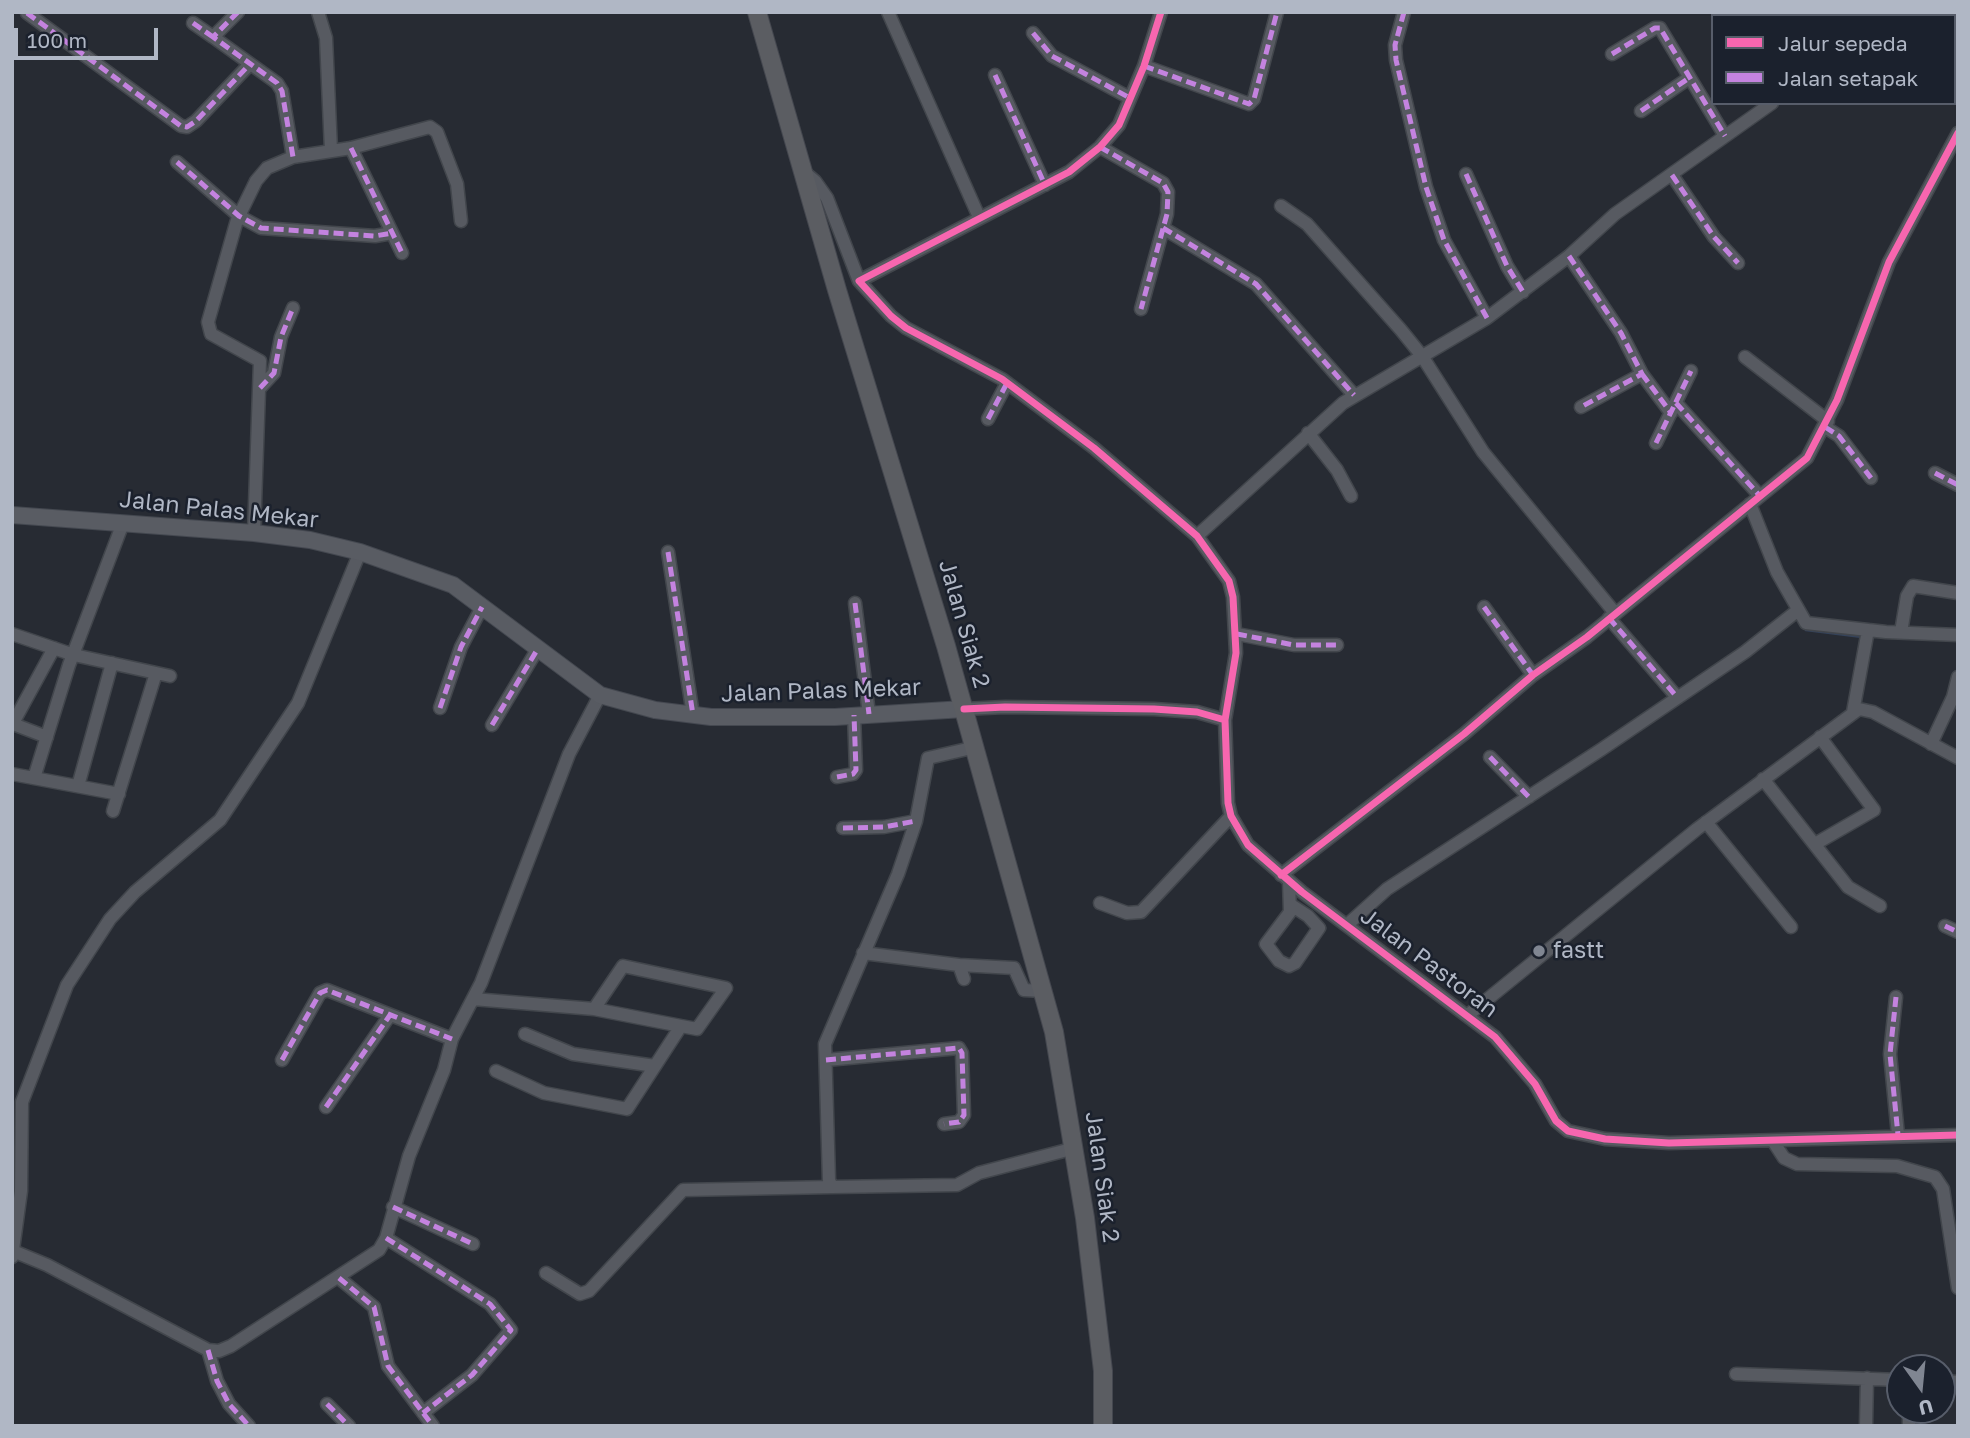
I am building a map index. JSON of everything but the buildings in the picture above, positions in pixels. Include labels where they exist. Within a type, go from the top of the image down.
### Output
[{"type":"highway","name":"Jalan Siak 2","points":[[757,12],[976,747],[1043,991],[1075,1148],[1103,1371],[1103,1426]]},
{"type":"main road","name":"Jalan Palas Mekar","points":[[12,515],[254,533],[310,540],[360,552],[437,578],[482,607],[600,695],[655,710],[693,715],[861,715],[964,709]]},
{"type":"street","points":[[213,37],[238,12]]},
{"type":"street","points":[[318,12],[326,38],[331,150]]},
{"type":"street","points":[[888,12],[979,217]]},
{"type":"street","points":[[802,170],[816,181],[827,198],[859,281],[1069,172],[1100,147],[1119,125],[1161,12]]},
{"type":"street","points":[[1143,66],[1249,104],[1254,99],[1277,12]]},
{"type":"street","points":[[1404,12],[1395,45],[1396,60],[1426,187],[1444,240],[1487,318]]},
{"type":"street","points":[[27,13],[181,126],[187,127],[197,121],[249,65]]},
{"type":"street","points":[[192,23],[276,83],[282,91],[293,157]]},
{"type":"street","points":[[1612,54],[1655,28],[1660,28],[1725,136]]},
{"type":"street","points":[[1033,33],[1052,56],[1130,98]]},
{"type":"street","points":[[995,75],[1045,185]]},
{"type":"street","points":[[1641,111],[1689,78]]},
{"type":"street","points":[[1197,536],[1308,433],[1354,395],[1487,318],[1569,256],[1585,238],[1615,214],[1769,105]]},
{"type":"street","points":[[254,533],[260,388],[257,358],[211,334],[208,322],[239,216],[261,173],[293,157],[351,148],[435,128],[460,195],[461,220]]},
{"type":"street","points":[[1290,905],[1308,916],[1319,928],[1295,963],[1289,966],[1279,961],[1266,944],[1290,912],[1285,878],[1807,458],[1826,424],[1889,262],[1958,133]]},
{"type":"street","points":[[1100,147],[1163,183],[1168,202],[1140,309]]},
{"type":"street","points":[[351,148],[402,253]]},
{"type":"street","points":[[177,162],[239,216],[261,228],[375,236],[392,233]]},
{"type":"street","points":[[1466,174],[1507,266],[1523,292]]},
{"type":"street","points":[[1672,175],[1714,237],[1738,262]]},
{"type":"street","points":[[1281,206],[1307,224],[1422,356],[1483,453],[1677,697]]},
{"type":"street","points":[[1163,228],[1256,284],[1354,395]]},
{"type":"street","points":[[1569,256],[1621,332],[1642,374],[1755,500],[1777,572],[1806,623],[1958,635]]},
{"type":"street","name":"Jalan Pastoran","points":[[859,281],[891,316],[906,328],[1007,383],[1094,448],[1197,536],[1228,581],[1237,634],[1225,720],[1226,782],[1231,816],[1248,845],[1285,878],[1495,1037],[1519,1064],[1556,1121],[1579,1136],[1670,1143],[1958,1135]]},
{"type":"street","points":[[260,388],[274,373],[281,337],[293,308]]},
{"type":"street","points":[[1745,357],[1839,436],[1871,478]]},
{"type":"street","points":[[1656,443],[1691,371]]},
{"type":"street","points":[[1581,407],[1642,374]]},
{"type":"street","points":[[988,419],[1007,383]]},
{"type":"street","points":[[1308,433],[1337,470],[1351,496]]},
{"type":"street","points":[[1935,473],[1958,485]]},
{"type":"street","points":[[34,778],[74,655],[123,523]]},
{"type":"street","points":[[12,1259],[21,1191],[22,1102],[66,985],[110,919],[135,892],[201,839],[220,820],[298,704],[360,552]]},
{"type":"street","points":[[668,552],[693,715]]},
{"type":"street","points":[[1901,632],[1907,596],[1913,586],[1958,593]]},
{"type":"street","points":[[837,777],[856,770],[861,715],[855,603]]},
{"type":"street","points":[[440,708],[461,647],[482,607]]},
{"type":"street","points":[[1484,607],[1533,676]]},
{"type":"street","points":[[1347,925],[1387,889],[1745,652],[1797,611]]},
{"type":"street","points":[[1853,712],[1868,630]]},
{"type":"street","points":[[12,634],[74,655],[170,676]]},
{"type":"street","points":[[1237,634],[1294,645],[1337,645]]},
{"type":"street","points":[[47,737],[12,725],[54,648]]},
{"type":"street","points":[[492,725],[537,650]]},
{"type":"street","points":[[78,786],[112,663]]},
{"type":"street","points":[[113,811],[156,673]]},
{"type":"street","points":[[1931,744],[1953,697],[1958,677]]},
{"type":"street","points":[[13,1251],[47,1265],[208,1350],[219,1351],[232,1346],[379,1250],[386,1238],[393,1207],[420,1125],[444,1070],[452,1039],[473,999],[569,754],[600,695]]},
{"type":"street","points":[[1468,1015],[1706,822],[1853,712],[1864,708],[1958,758]]},
{"type":"street","points":[[964,709],[1154,709],[1197,712],[1225,720]]},
{"type":"street","points":[[1815,845],[1874,810],[1820,737]]},
{"type":"street","points":[[832,1187],[828,1175],[825,1044],[898,874],[916,821],[928,758],[976,747]]},
{"type":"street","points":[[1490,757],[1529,797]]},
{"type":"street","points":[[12,774],[119,794]]},
{"type":"street","points":[[1763,779],[1848,887],[1881,906]]},
{"type":"street","points":[[1100,902],[1127,913],[1141,912],[1231,816]]},
{"type":"street","points":[[844,828],[892,826],[916,821]]},
{"type":"street","points":[[1706,822],[1791,927]]},
{"type":"street","points":[[1945,926],[1958,932]]},
{"type":"street","points":[[863,953],[959,965],[1014,968],[1024,990],[1043,991]]},
{"type":"street","points":[[959,965],[964,979]]},
{"type":"street","points":[[473,999],[594,1009],[697,1029],[726,988],[623,966],[594,1009]]},
{"type":"street","points":[[282,1060],[320,993],[327,990],[452,1039]]},
{"type":"street","points":[[1896,997],[1890,1054],[1898,1135]]},
{"type":"street","points":[[326,1107],[390,1015]]},
{"type":"street","points":[[496,1071],[544,1093],[627,1109],[681,1027]]},
{"type":"street","points":[[525,1034],[573,1054],[655,1066]]},
{"type":"street","points":[[826,1059],[959,1048],[962,1053],[964,1115],[959,1122],[944,1124]]},
{"type":"street","points":[[1773,1141],[1784,1158],[1808,1167],[1897,1166],[1935,1177],[1943,1189],[1958,1288]]},
{"type":"street","points":[[546,1273],[580,1294],[589,1291],[683,1190],[957,1185],[979,1173],[1075,1148]]},
{"type":"street","points":[[393,1207],[472,1244]]},
{"type":"street","points":[[386,1238],[490,1304],[510,1330],[472,1375],[423,1413]]},
{"type":"street","points":[[339,1278],[374,1307],[388,1366],[433,1426]]},
{"type":"street","points":[[208,1350],[229,1404],[249,1426]]},
{"type":"street","points":[[1736,1374],[1886,1379]]},
{"type":"street","points":[[1866,1426],[1867,1378]]},
{"type":"street","points":[[327,1404],[349,1426]]},
{"type":"waterway","points":[[1804,627],[1806,630],[1862,637]]},
{"type":"marked path","points":[[238,12],[213,37],[277,83],[282,91],[293,157]]},
{"type":"marked path","points":[[1144,66],[1249,104],[1254,99],[1277,12]]},
{"type":"marked path","points":[[1404,12],[1395,45],[1396,60],[1426,187],[1444,240],[1487,318]]},
{"type":"marked path","points":[[27,13],[181,126],[187,127],[196,121],[249,65]]},
{"type":"marked path","points":[[193,23],[213,37]]},
{"type":"marked path","points":[[1612,54],[1655,28],[1660,28],[1725,136]]},
{"type":"marked path","points":[[1033,33],[1052,56],[1130,98]]},
{"type":"marked path","points":[[995,75],[1045,185]]},
{"type":"marked path","points":[[1641,111],[1689,78]]},
{"type":"marked path","points":[[1100,147],[1163,183],[1168,192],[1167,214],[1141,309]]},
{"type":"marked path","points":[[351,148],[402,253]]},
{"type":"marked path","points":[[177,162],[239,216],[261,228],[375,236],[392,233]]},
{"type":"marked path","points":[[1466,174],[1507,266],[1523,292]]},
{"type":"marked path","points":[[1672,175],[1714,237],[1738,263]]},
{"type":"marked path","points":[[1163,228],[1256,284],[1354,395]]},
{"type":"marked path","points":[[1569,256],[1621,333],[1642,374],[1581,407]]},
{"type":"marked path","points":[[260,388],[274,373],[281,337],[293,308]]},
{"type":"marked path","points":[[1656,443],[1691,371]]},
{"type":"marked path","points":[[1642,374],[1671,413]]},
{"type":"marked path","points":[[988,419],[1007,383]]},
{"type":"marked path","points":[[1676,403],[1760,496]]},
{"type":"marked path","points":[[1825,427],[1839,436],[1871,478]]},
{"type":"marked path","points":[[1935,473],[1958,485]]},
{"type":"marked path","points":[[668,552],[693,715]]},
{"type":"marked path","points":[[855,603],[869,714]]},
{"type":"marked path","points":[[440,708],[461,647],[482,607]]},
{"type":"marked path","points":[[1484,607],[1533,675]]},
{"type":"marked path","points":[[1609,618],[1677,697]]},
{"type":"marked path","points":[[1237,634],[1294,645],[1337,645]]},
{"type":"marked path","points":[[492,725],[537,650]]},
{"type":"marked path","points":[[837,777],[853,774],[856,770],[854,715]]},
{"type":"marked path","points":[[1490,757],[1529,797]]},
{"type":"marked path","points":[[843,828],[884,827],[916,821]]},
{"type":"marked path","points":[[1945,926],[1958,932]]},
{"type":"marked path","points":[[282,1060],[320,993],[327,990],[452,1039]]},
{"type":"marked path","points":[[1896,997],[1890,1054],[1898,1135]]},
{"type":"marked path","points":[[326,1107],[390,1015]]},
{"type":"marked path","points":[[826,1060],[959,1048],[962,1053],[964,1115],[959,1122],[944,1124]]},
{"type":"marked path","points":[[393,1207],[473,1244]]},
{"type":"marked path","points":[[386,1238],[490,1304],[511,1330],[472,1375],[423,1413]]},
{"type":"marked path","points":[[339,1278],[374,1307],[388,1366],[433,1426]]},
{"type":"marked path","points":[[208,1350],[217,1381],[229,1404],[249,1426]]},
{"type":"marked path","points":[[327,1404],[349,1426]]},
{"type":"cycle path","points":[[1161,12],[1144,66],[1119,125],[1100,147],[1069,172],[859,281],[891,316],[906,328],[1002,379],[1094,448],[1197,536],[1229,581],[1233,597],[1236,653],[1225,720]]},
{"type":"cycle path","points":[[1281,875],[1464,734],[1533,675],[1587,637],[1807,458],[1837,400],[1889,262],[1958,133]]},
{"type":"cycle path","points":[[964,709],[1154,709],[1197,712],[1225,720],[1228,803],[1231,816],[1248,845],[1302,892],[1495,1037],[1535,1084],[1556,1121],[1568,1131],[1605,1139],[1669,1143],[1958,1135]]},
{"type":"place","name":"fastt","points":[[1539,951]]}]
